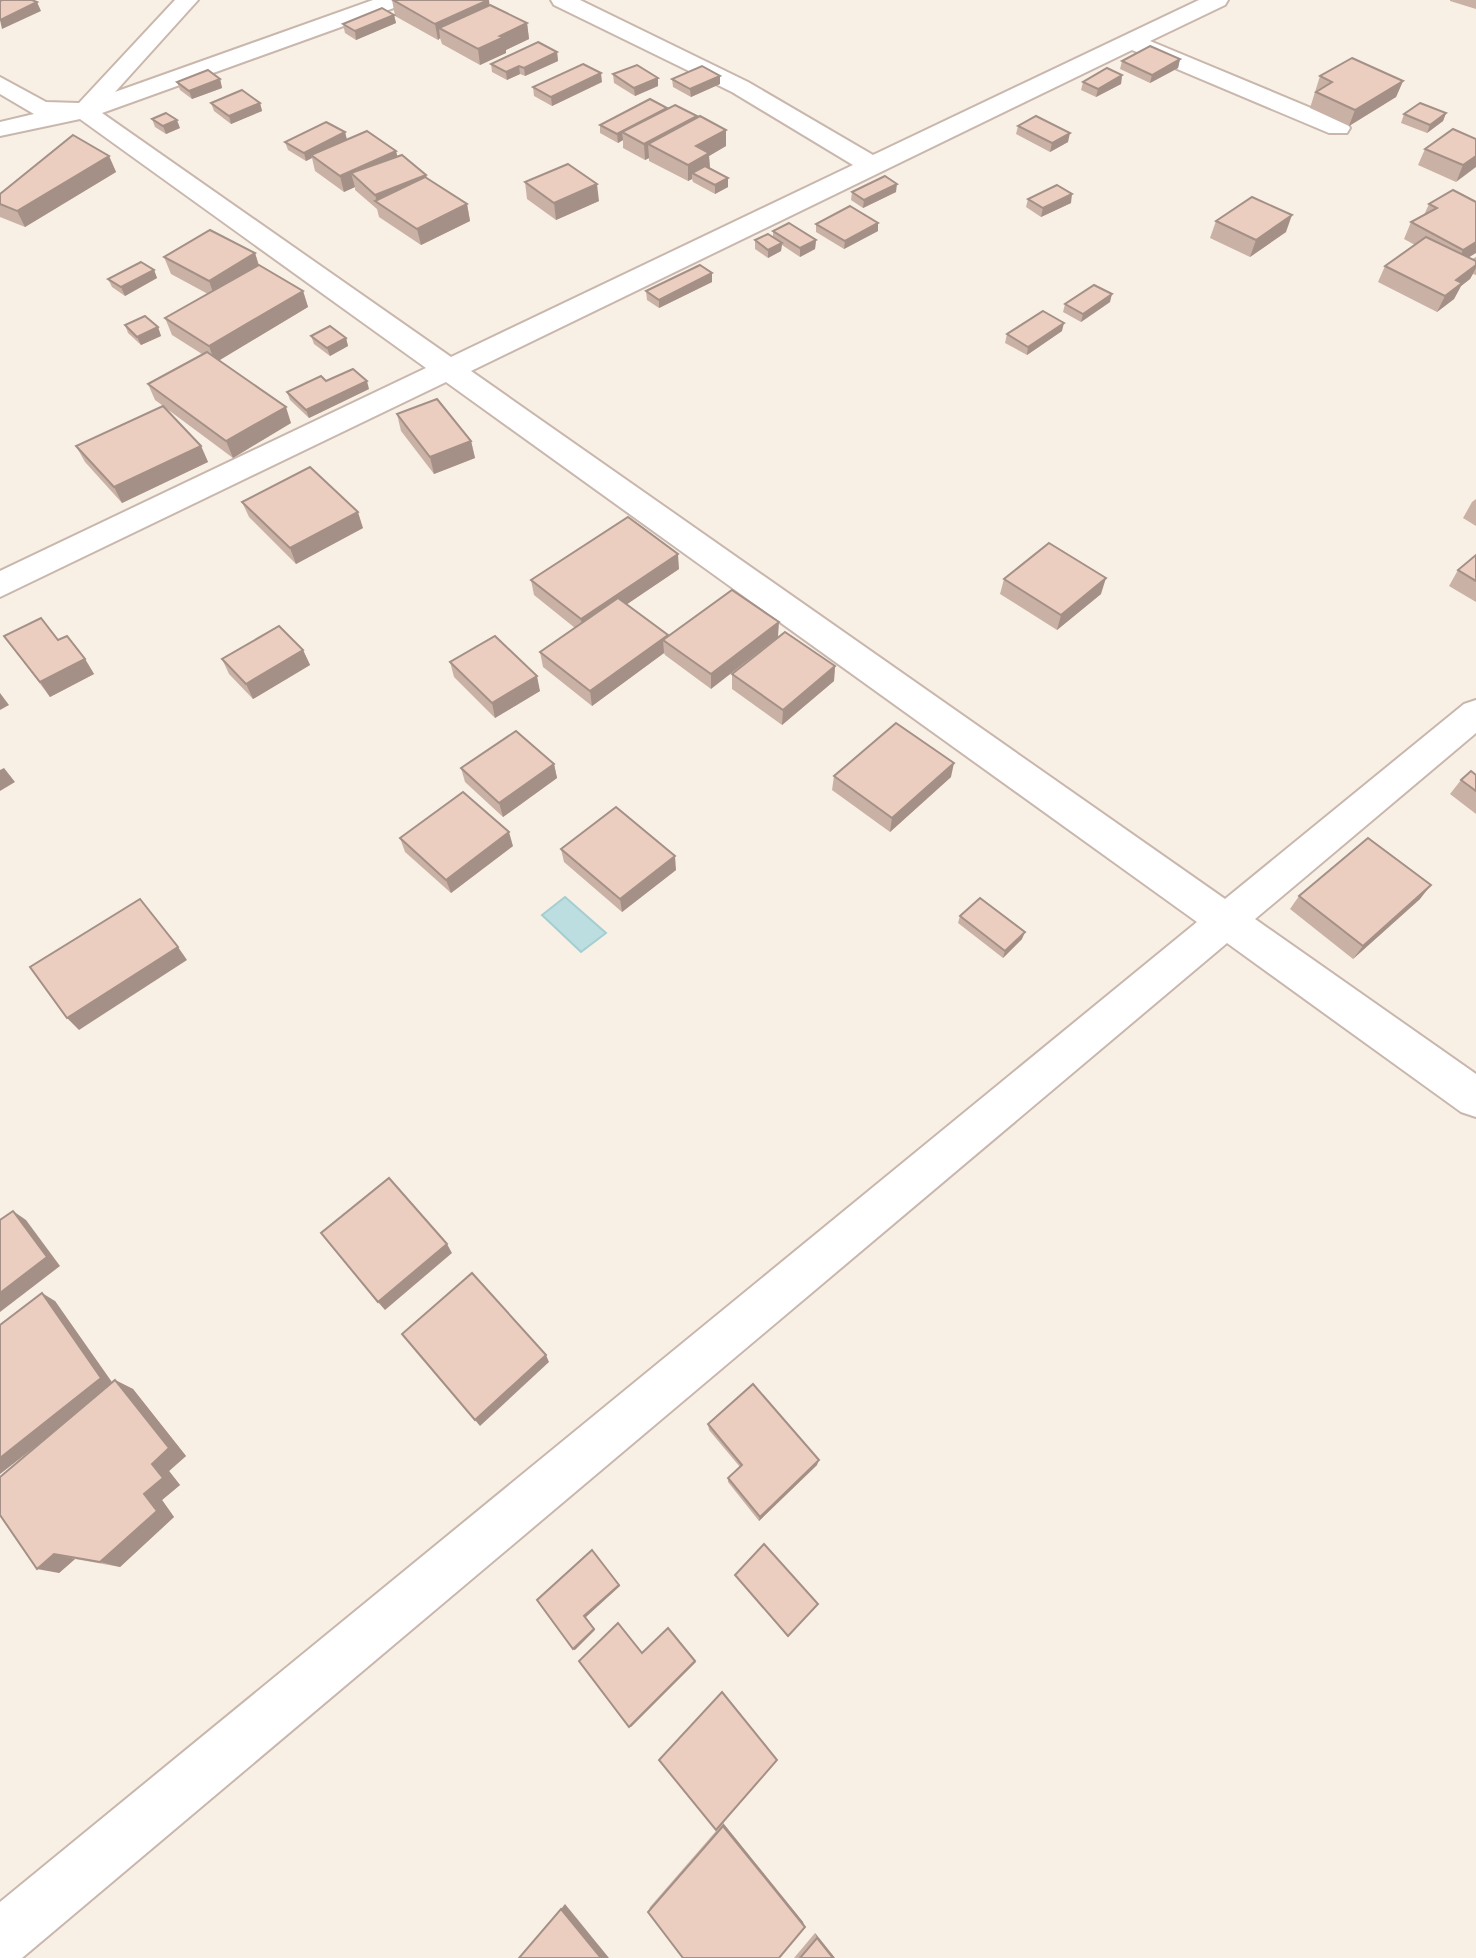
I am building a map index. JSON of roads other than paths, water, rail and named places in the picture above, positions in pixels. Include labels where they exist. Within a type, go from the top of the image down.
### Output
[{"type":"street","points":[[84,111],[187,0]]},
{"type":"street","points":[[0,129],[84,111],[394,0]]},
{"type":"street","points":[[562,0],[740,87],[871,165]]},
{"type":"street","points":[[0,585],[1217,0]]},
{"type":"street","points":[[1131,41],[1338,128]]},
{"type":"street","points":[[0,84],[41,109],[84,111],[1476,1098]]},
{"type":"street","points":[[0,1939],[1227,923],[1476,713]]},
{"type":"water","points":[[565,897],[606,933],[581,952],[542,915]]}]
